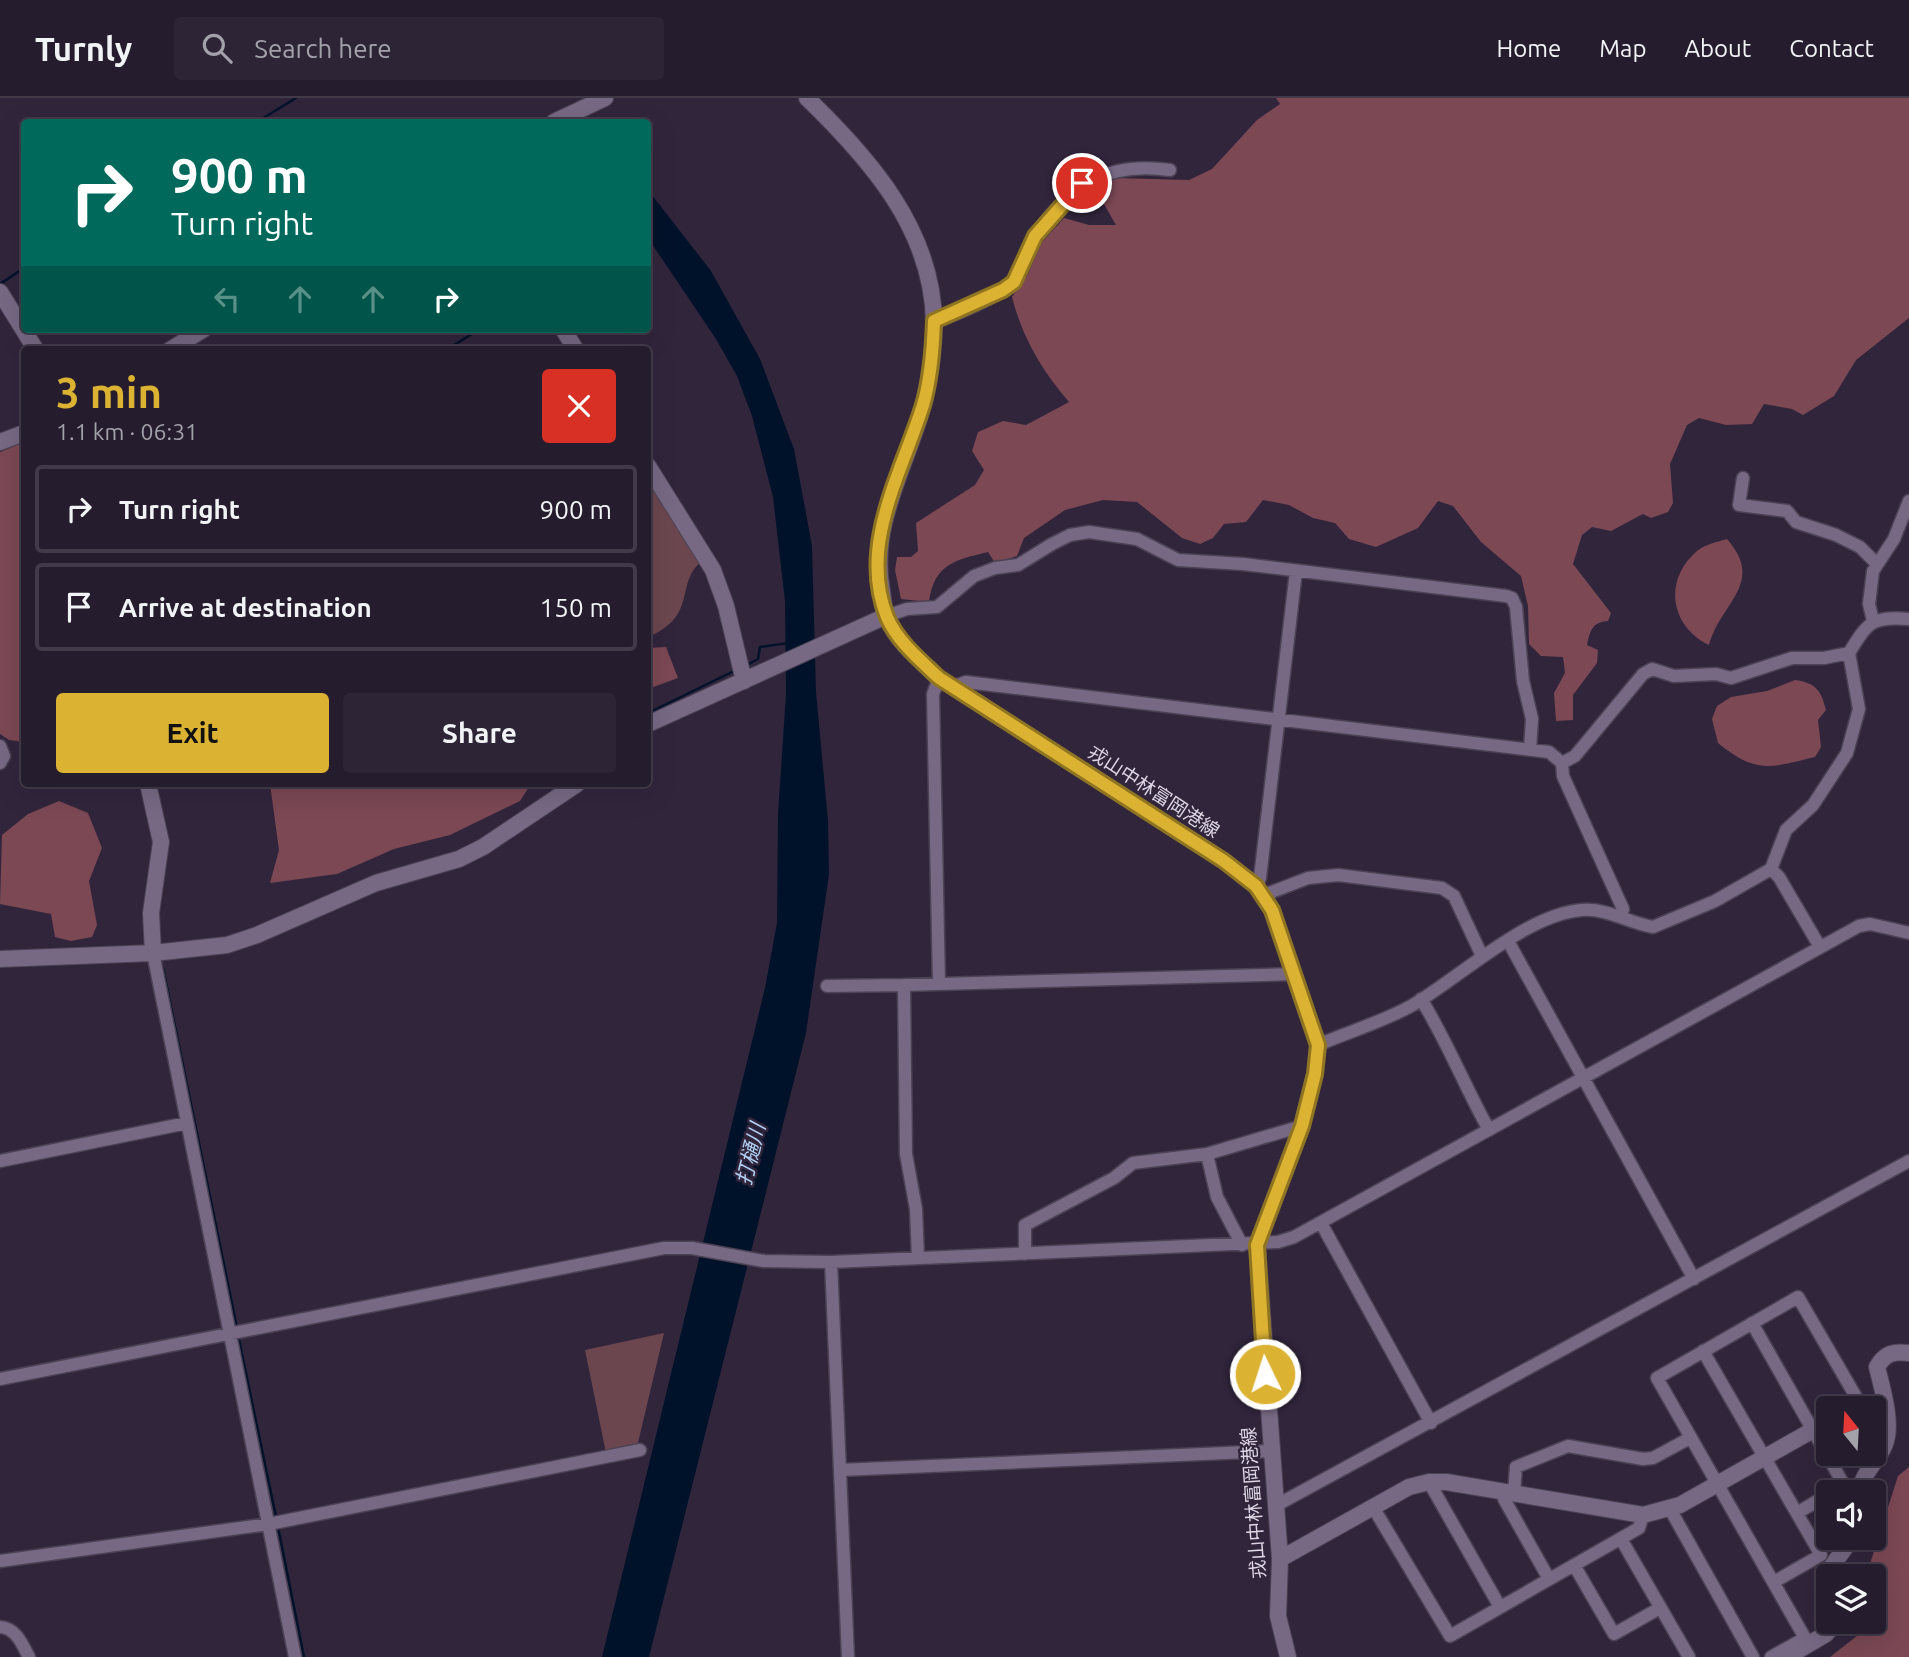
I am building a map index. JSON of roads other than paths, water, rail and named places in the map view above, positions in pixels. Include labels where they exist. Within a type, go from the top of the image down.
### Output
[{"type":"street","name":"戎山中林富岡港線","points":[[807,98],[861,153],[887,186],[905,215],[920,249],[929,284],[934,321],[932,356],[924,403],[884,516],[878,548],[879,575],[886,617],[910,650],[945,682],[1213,854],[1260,890],[1295,974],[1318,1045],[1315,1074],[1302,1126],[1250,1245],[1280,1559],[1278,1616],[1288,1657]]},
{"type":"street","points":[[560,119],[601,100]]},
{"type":"street","points":[[934,321],[1003,290],[1014,282],[1035,236],[1082,183],[1124,169],[1170,170]]},
{"type":"street","points":[[0,292],[21,326]]},
{"type":"street","points":[[176,346],[198,333]]},
{"type":"street","points":[[0,442],[21,434]]},
{"type":"street","points":[[651,471],[713,570],[726,606],[744,681]]},
{"type":"street","points":[[1744,478],[1739,505],[1787,511],[1796,522],[1836,535],[1860,547],[1876,562]]},
{"type":"street","points":[[1873,621],[1869,604],[1876,562],[1894,539],[1909,501]]},
{"type":"street","points":[[651,723],[886,617],[907,609],[937,607],[974,576],[1018,565],[1052,544],[1089,532],[1137,539],[1178,560],[1296,570],[1512,598],[1522,681],[1532,719],[1530,749]]},
{"type":"street","points":[[1296,570],[1260,890],[1308,878],[1338,875],[1442,888],[1454,896],[1482,956]]},
{"type":"street","points":[[1562,763],[1575,756],[1643,674],[1651,669],[1674,676],[1716,674],[1731,678],[1792,658],[1824,659],[1849,653],[1873,621],[1884,617],[1909,619]]},
{"type":"street","points":[[1318,1045],[1421,999],[1482,956],[1552,919],[1580,909],[1620,917],[1653,928],[1666,924],[1771,869],[1786,830],[1813,805],[1847,753],[1859,709],[1849,653]]},
{"type":"street","points":[[939,984],[933,694],[945,682],[966,682],[1549,752],[1562,763],[1563,776],[1623,909],[1620,917]]},
{"type":"street","points":[[0,747],[4,756],[0,763]]},
{"type":"street","points":[[149,787],[161,842],[151,913],[153,953],[295,1657]]},
{"type":"street","points":[[0,959],[153,953],[194,950],[237,942],[376,883],[459,859],[483,847],[573,787]]},
{"type":"street","points":[[1771,869],[1779,877],[1820,947]]},
{"type":"street","points":[[0,1379],[664,1248],[692,1248],[758,1260],[831,1262],[1250,1245],[1294,1237],[1859,926],[1870,924],[1909,933]]},
{"type":"street","points":[[1508,941],[1694,1279]]},
{"type":"street","points":[[827,986],[1295,974]]},
{"type":"street","points":[[904,985],[906,1154],[916,1209],[918,1258]]},
{"type":"street","points":[[1421,999],[1437,1024],[1461,1080],[1489,1130]]},
{"type":"street","points":[[0,1161],[187,1123]]},
{"type":"street","points":[[1025,1254],[1026,1225],[1114,1178],[1133,1163],[1207,1154],[1302,1126]]},
{"type":"street","points":[[1207,1154],[1217,1197],[1250,1245]]},
{"type":"street","points":[[1275,1506],[1909,1161]]},
{"type":"street","points":[[1321,1223],[1431,1423]]},
{"type":"street","points":[[831,1262],[848,1657]]},
{"type":"street","points":[[1771,1657],[1805,1638],[1657,1378],[1798,1297],[1849,1396]]},
{"type":"street","points":[[1752,1323],[1841,1480]]},
{"type":"street","points":[[1703,1351],[1821,1555],[1774,1582]]},
{"type":"street","points":[[1863,1480],[1886,1442],[1882,1391],[1877,1367],[1882,1358],[1893,1352],[1909,1353]]},
{"type":"street","points":[[1280,1559],[1409,1487],[1429,1482],[1509,1492],[1643,1515],[1670,1509],[1816,1428]]},
{"type":"street","points":[[1549,1579],[1504,1499],[1509,1492],[1516,1467],[1545,1458],[1564,1447],[1643,1459],[1653,1458],[1690,1438]]},
{"type":"street","points":[[0,1561],[269,1524],[640,1450]]},
{"type":"street","points":[[840,1470],[1271,1451]]},
{"type":"street","points":[[1429,1482],[1500,1607]]},
{"type":"street","points":[[1797,1513],[1816,1501]]},
{"type":"street","points":[[1373,1507],[1450,1636],[1639,1528],[1643,1515]]},
{"type":"street","points":[[1670,1509],[1753,1657]]},
{"type":"street","points":[[1621,1539],[1689,1657]]},
{"type":"street","points":[[1574,1565],[1614,1634],[1660,1608]]},
{"type":"street","points":[[0,1627],[9,1628],[14,1633],[29,1657]]},
{"type":"street","points":[[1787,1657],[1826,1634]]},
{"type":"water","name":"打樋川","points":[[651,194],[711,271],[760,359],[794,449],[812,546],[816,692],[828,821],[829,874],[806,1033],[649,1657],[602,1657],[765,988],[777,923],[778,814],[786,694],[785,601],[773,497],[752,416],[737,376],[716,339],[651,242]]},
{"type":"waterway","points":[[262,119],[296,98]]},
{"type":"waterway","points":[[0,284],[21,270]]},
{"type":"waterway","points":[[452,346],[474,333]]},
{"type":"waterway","points":[[745,666],[758,659],[760,647],[788,643]]},
{"type":"waterway","points":[[651,712],[736,670]]},
{"type":"waterway","points":[[163,968],[237,1328]]},
{"type":"waterway","points":[[238,1335],[276,1517]]},
{"type":"waterway","points":[[278,1527],[304,1657]]}]
